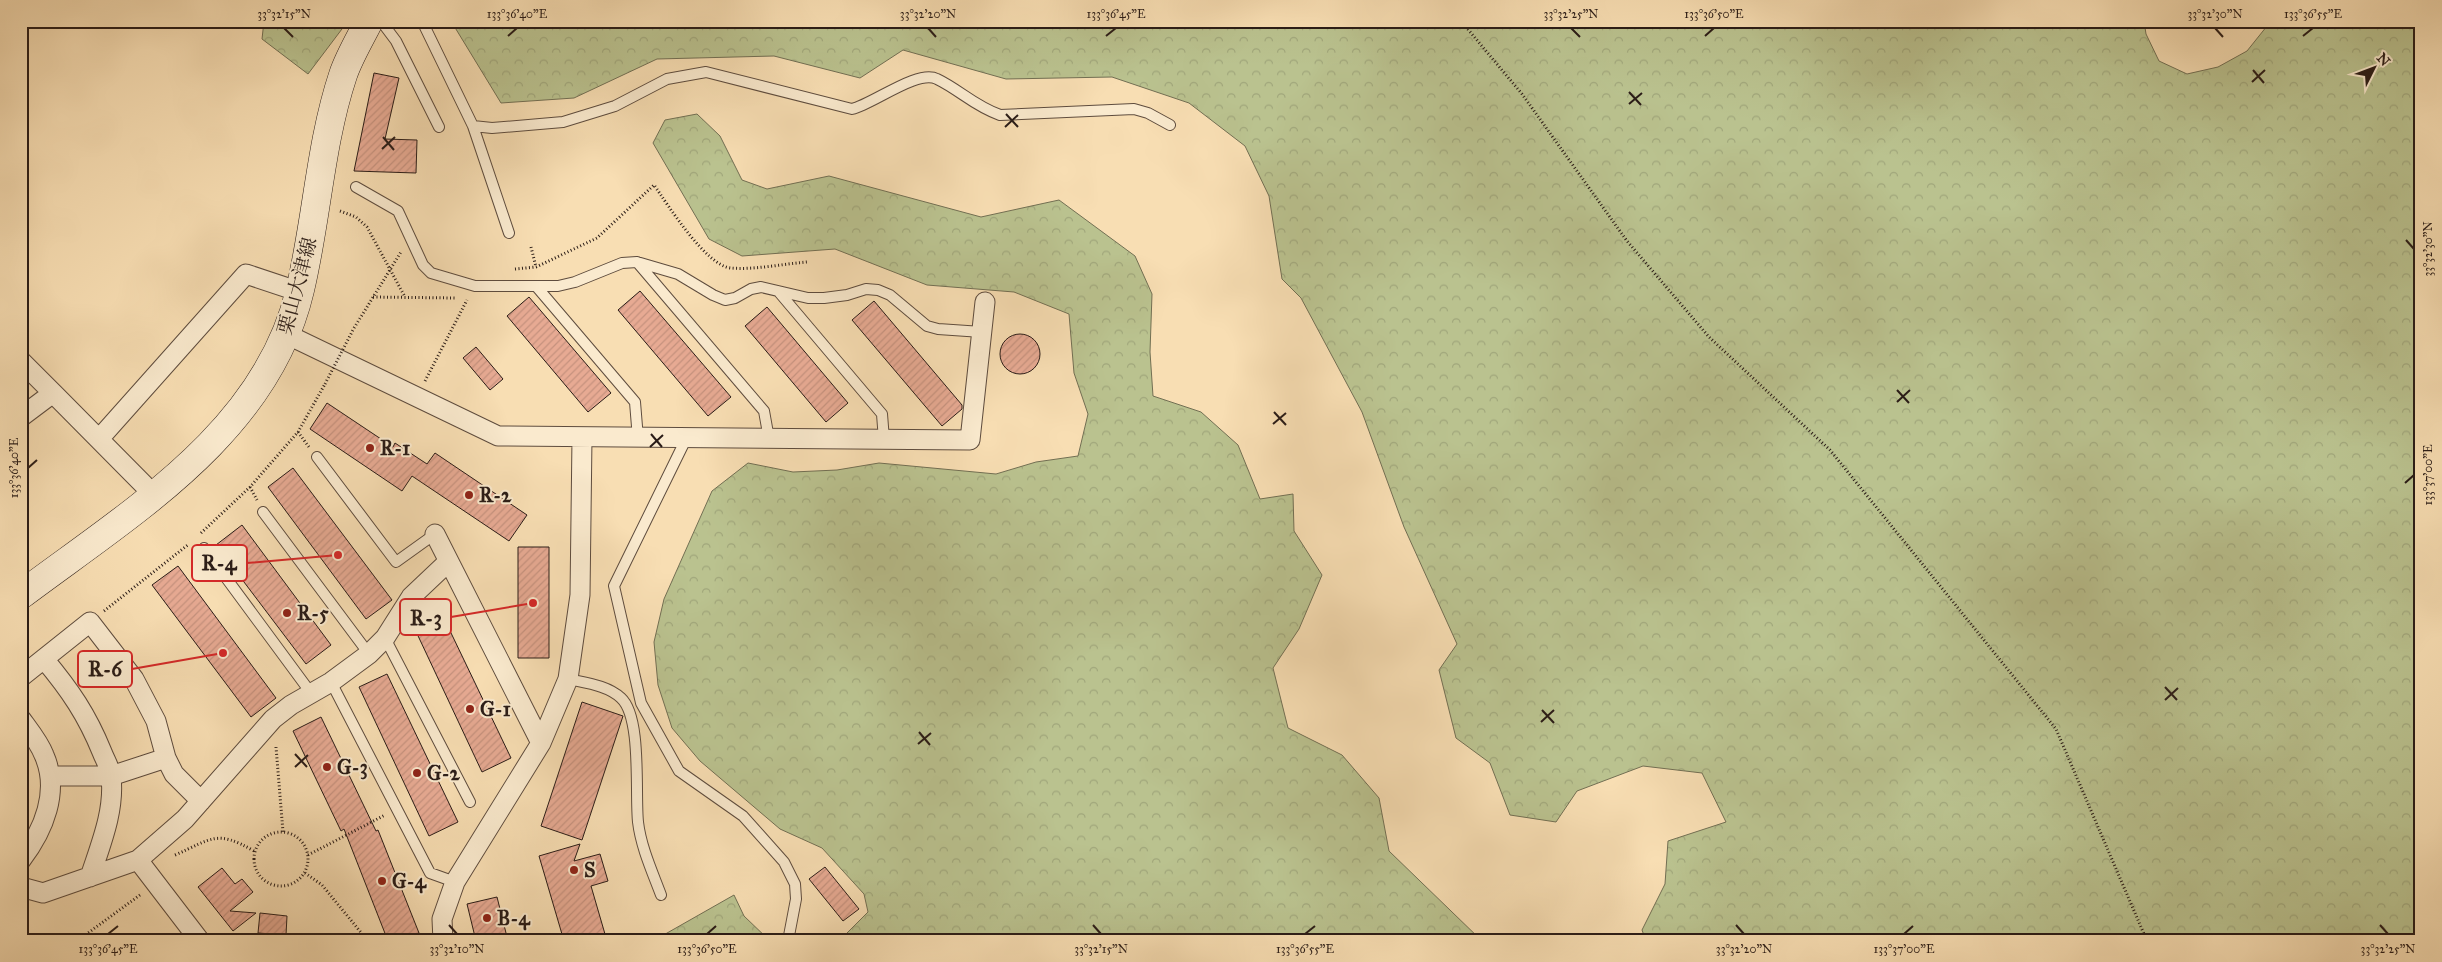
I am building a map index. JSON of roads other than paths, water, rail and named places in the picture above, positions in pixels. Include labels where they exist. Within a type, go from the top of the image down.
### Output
[{"type":"main road","name":"栗山大津線","points":[[21,595],[154,495],[201,454],[242,409],[266,375],[286,334],[300,292],[331,122],[343,74],[369,21]]},
{"type":"street","points":[[98,439],[246,274],[300,292]]},
{"type":"street","points":[[286,334],[498,436],[638,439],[970,440],[985,302]]},
{"type":"street","points":[[21,361],[154,495]]},
{"type":"street","points":[[21,417],[53,393]]},
{"type":"street","points":[[443,941],[442,919],[454,882],[541,743],[568,679],[580,595],[582,438]]},
{"type":"street","points":[[434,534],[541,743]]},
{"type":"street","points":[[21,887],[43,893],[138,860],[185,819],[273,719],[311,693],[332,682],[385,638],[411,598],[448,562]]},
{"type":"street","points":[[21,678],[90,622],[134,679],[156,721],[166,758],[174,774],[201,801]]},
{"type":"street","points":[[44,659],[73,694],[91,725],[111,776],[112,795],[106,825],[90,877]]},
{"type":"street","points":[[21,719],[44,754],[51,776],[50,800],[42,826],[21,860]]},
{"type":"street","points":[[51,776],[111,776],[166,758]]},
{"type":"street","points":[[138,860],[200,941]]},
{"type":"lane","points":[[380,21],[396,41],[439,127]]},
{"type":"lane","points":[[422,21],[473,126],[509,233]]},
{"type":"lane","points":[[473,126],[492,128],[563,122],[615,106],[667,79],[706,72],[852,109],[865,106],[920,77],[935,77],[982,109],[1000,115],[1134,109],[1148,113],[1170,125]]},
{"type":"lane","points":[[356,187],[398,211],[424,265],[431,273],[474,286],[558,286],[575,282],[622,263],[637,262],[678,274],[725,300],[761,287],[808,298],[847,295],[866,289],[878,290],[890,295],[927,326],[938,329],[982,332]]},
{"type":"lane","points":[[637,262],[764,411],[769,439]]},
{"type":"lane","points":[[536,286],[636,402],[638,439]]},
{"type":"lane","points":[[778,291],[882,414],[884,440]]},
{"type":"lane","points":[[686,439],[614,586],[641,703],[679,770],[743,816],[784,862],[795,884],[796,899],[788,941]]},
{"type":"lane","points":[[317,458],[396,562],[434,534]]},
{"type":"lane","points":[[263,512],[368,654]]},
{"type":"lane","points":[[204,548],[311,693]]},
{"type":"lane","points":[[385,638],[470,802]]},
{"type":"lane","points":[[568,679],[608,689],[623,699],[632,719],[638,822],[646,856],[661,895]]},
{"type":"lane","points":[[332,682],[430,873],[454,882]]},
{"type":"place","name":"R-1","points":[[370,448]]},
{"type":"place","name":"R-2","points":[[469,495]]},
{"type":"place","name":"R-4","points":[[338,555]]},
{"type":"place","name":"R-3","points":[[533,603]]},
{"type":"place","name":"R-5","points":[[287,613]]},
{"type":"place","name":"R-6","points":[[223,653]]},
{"type":"place","name":"G-1","points":[[470,709]]},
{"type":"place","name":"G-3","points":[[327,767]]},
{"type":"place","name":"G-2","points":[[417,773]]},
{"type":"place","name":"S","points":[[574,870]]},
{"type":"place","name":"G-4","points":[[382,881]]},
{"type":"place","name":"B-4","points":[[487,918]]}]
